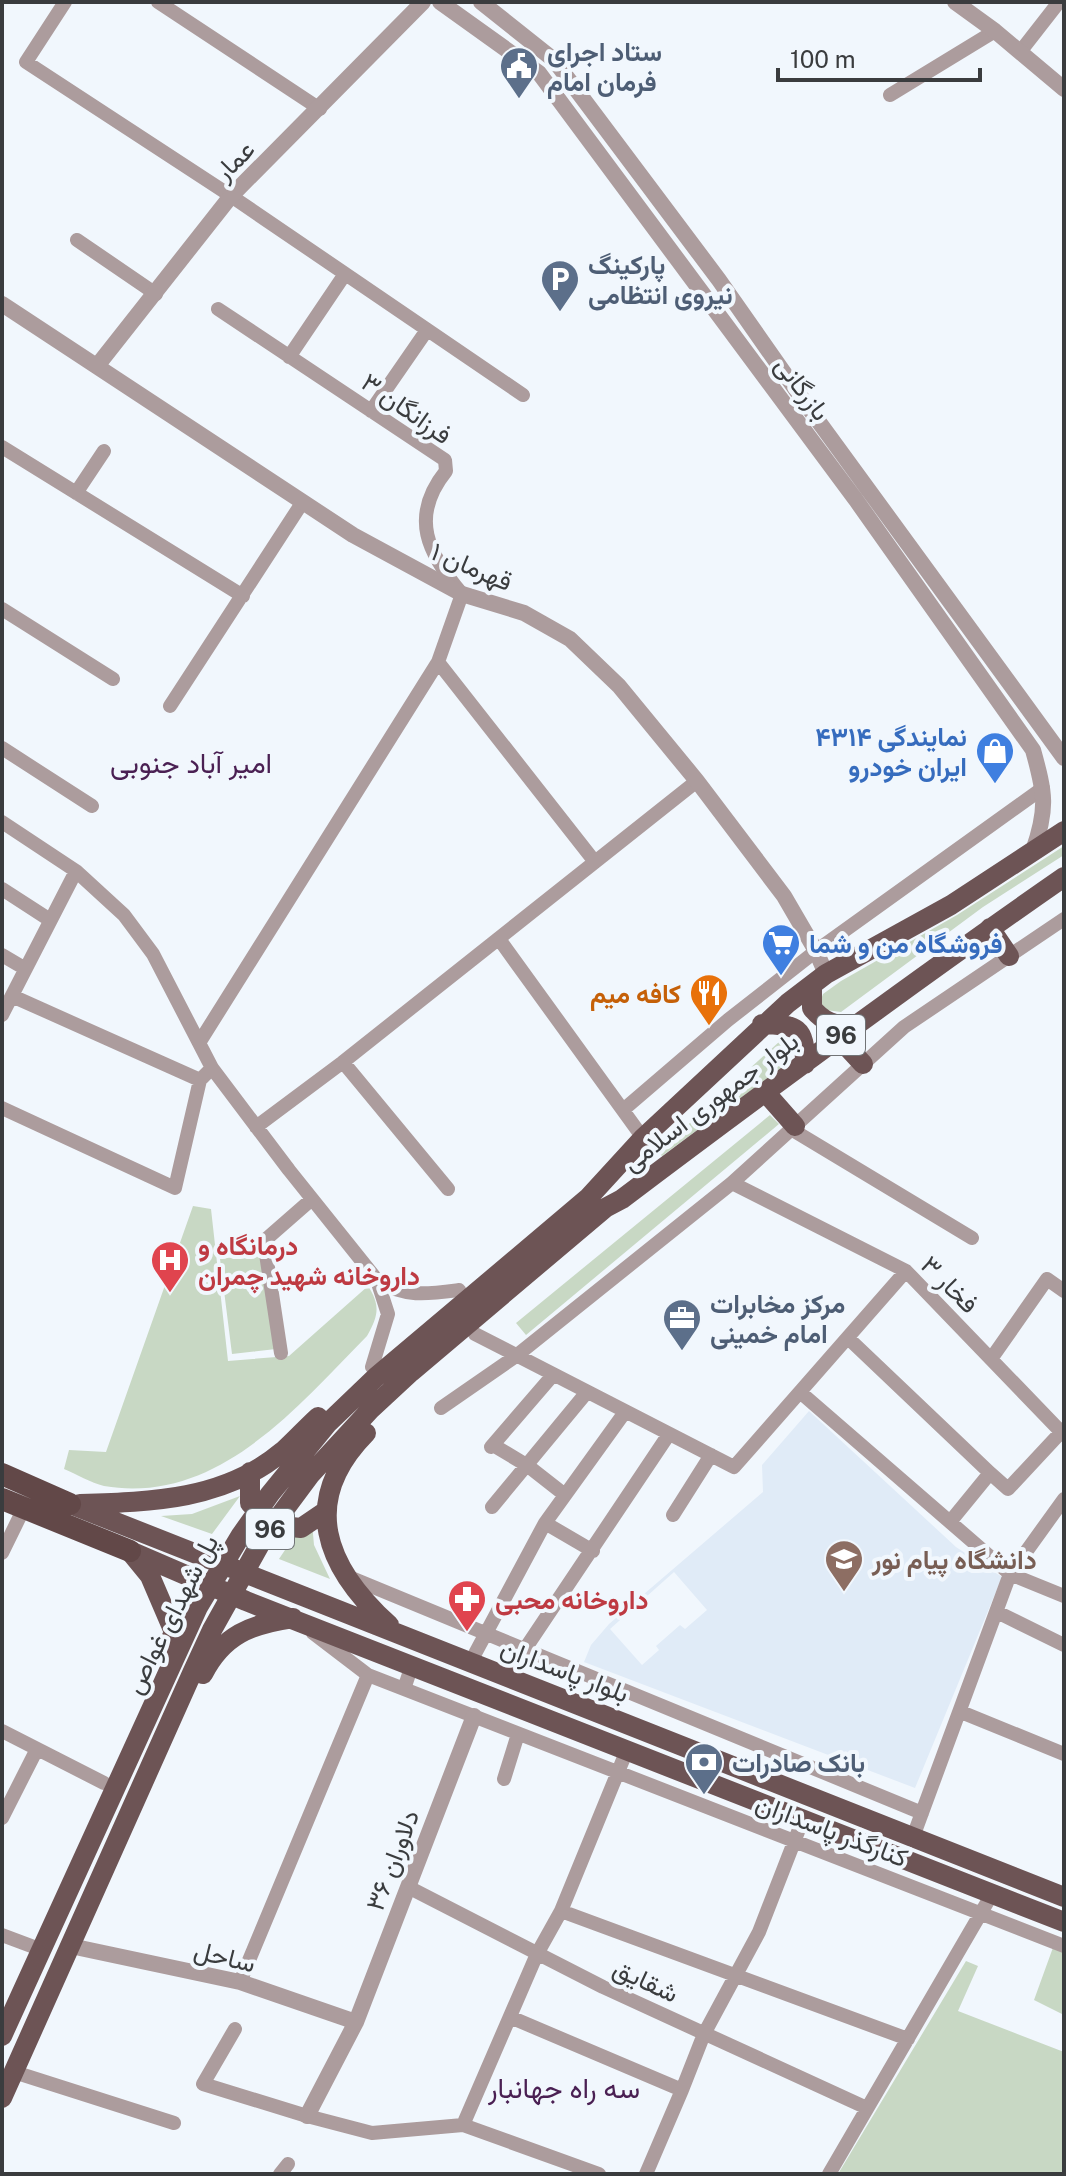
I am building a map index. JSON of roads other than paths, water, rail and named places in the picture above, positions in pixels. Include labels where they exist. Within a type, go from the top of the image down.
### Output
[{"type":"highway","name":"بلوار پاسداران","points":[[2,1474],[70,1504]]},
{"type":"highway","name":"بلوار پاسداران","points":[[2,1499],[130,1551]]},
{"type":"main road","name":"بلوار جمهوری اسلامی","points":[[600,1182],[762,1024],[819,979],[951,905],[1064,831]]},
{"type":"main road","name":"بلوار جمهوری اسلامی","points":[[622,1199],[845,1032],[1064,877]]},
{"type":"main road","points":[[990,928],[1009,956]]},
{"type":"main road","points":[[819,979],[812,1008],[820,1018],[845,1032],[863,1064]]},
{"type":"main road","points":[[762,1024],[796,1028],[803,1037],[805,1064]]},
{"type":"main road","points":[[766,1093],[793,1128]]},
{"type":"main road","name":"پل شهدای غواص","points":[[35,1953],[198,1607],[241,1535],[270,1494],[328,1423],[376,1377],[588,1198],[600,1182]]},
{"type":"main road","name":"96","points":[[70,1504],[147,1502],[189,1497],[223,1486],[250,1472],[281,1452],[459,1290],[578,1191],[600,1182]]},
{"type":"main road","points":[[401,1635],[370,1607],[344,1575],[329,1538],[326,1511],[332,1486],[350,1450],[405,1395],[597,1230],[622,1199]]},
{"type":"main road","name":"پل شهدای غواص","points":[[60,1967],[212,1630],[264,1537],[310,1475],[370,1410],[605,1208],[622,1199]]},
{"type":"main road","points":[[250,1472],[250,1503],[271,1525],[301,1528],[326,1511]]},
{"type":"main road","name":"بلوار پاسداران","points":[[70,1504],[1064,1897]]},
{"type":"main road","points":[[130,1551],[150,1576],[174,1632]]},
{"type":"main road","name":"بلوار پاسداران","points":[[130,1551],[1064,1922]]},
{"type":"main road","points":[[2,2036],[104,1783],[174,1632],[184,1618],[193,1613],[204,1615],[219,1627],[214,1654],[80,1948],[69,1962],[60,1967]]},
{"type":"main road","points":[[214,1654],[243,1629],[294,1618]]},
{"type":"main road","name":"96","points":[[2,2098],[60,1967]]},
{"type":"street","points":[[65,2],[26,62],[231,196],[523,395]]},
{"type":"street","points":[[158,2],[320,109]]},
{"type":"street","name":"عمار","points":[[97,366],[231,196],[423,2]]},
{"type":"street","name":"بازرگانی","points":[[440,2],[539,73],[856,500],[1033,750],[1043,788],[1044,814],[1033,851]]},
{"type":"street","name":"بازرگانی","points":[[481,2],[554,60],[719,280],[1064,758]]},
{"type":"street","points":[[955,2],[1064,89]]},
{"type":"street","points":[[1020,52],[1059,2]]},
{"type":"street","points":[[890,95],[995,31]]},
{"type":"street","points":[[77,240],[156,294]]},
{"type":"street","points":[[289,357],[345,274]]},
{"type":"street","name":"قهرمان ۱","points":[[2,304],[353,535],[462,594],[524,613],[570,639],[619,686],[697,781],[784,896],[816,951],[819,979]]},
{"type":"street","name":"فرزانگان ۳","points":[[218,309],[445,460],[447,465],[434,486],[425,510],[428,540],[440,569],[462,594]]},
{"type":"street","points":[[371,411],[427,330]]},
{"type":"street","points":[[2,447],[243,596]]},
{"type":"street","points":[[76,493],[104,451]]},
{"type":"street","points":[[170,706],[302,503]]},
{"type":"street","points":[[916,586],[931,575]]},
{"type":"street","points":[[199,1043],[438,662],[462,594]]},
{"type":"street","points":[[2,609],[113,679]]},
{"type":"street","points":[[438,662],[595,862]]},
{"type":"street","points":[[1033,750],[1039,754],[1046,753],[1052,741]]},
{"type":"street","points":[[2,748],[92,806]]},
{"type":"street","points":[[256,1127],[343,1062],[697,781]]},
{"type":"street","points":[[623,1110],[728,1020],[816,951],[1043,788]]},
{"type":"street","points":[[2,822],[76,871],[124,915],[153,954],[212,1068],[377,1280],[388,1314],[372,1367]]},
{"type":"street","points":[[2,1015],[76,871]]},
{"type":"street","points":[[2,889],[50,920]]},
{"type":"street","points":[[441,1408],[516,1356],[732,1183],[904,1027],[1064,919]]},
{"type":"street","points":[[499,939],[643,1138]]},
{"type":"street","points":[[2,955],[24,968]]},
{"type":"street","points":[[12,996],[200,1080]]},
{"type":"street","points":[[343,1062],[448,1189]]},
{"type":"street","points":[[2,1108],[175,1188],[200,1080],[212,1068]]},
{"type":"street","points":[[793,1128],[972,1238]]},
{"type":"street","name":"فخار ۳","points":[[732,1183],[906,1271],[1063,1432]]},
{"type":"street","points":[[281,1353],[264,1241],[312,1199]]},
{"type":"street","points":[[475,1334],[734,1467],[906,1271]]},
{"type":"street","points":[[991,1359],[1047,1279],[1064,1291]]},
{"type":"street","points":[[377,1280],[403,1293],[459,1290]]},
{"type":"street","points":[[848,1338],[1008,1489],[1063,1432]]},
{"type":"street","points":[[553,1375],[492,1446],[528,1466],[565,1495]]},
{"type":"street","points":[[492,1507],[587,1392]]},
{"type":"street","points":[[800,1392],[1010,1574],[1064,1596]]},
{"type":"street","points":[[470,1663],[545,1523],[625,1412]]},
{"type":"street","points":[[509,1679],[525,1649],[669,1434]]},
{"type":"street","points":[[673,1515],[711,1455]]},
{"type":"street","points":[[950,1522],[990,1473]]},
{"type":"street","points":[[913,1837],[1010,1574],[1064,1499]]},
{"type":"street","points":[[2,1553],[24,1508]]},
{"type":"street","points":[[545,1523],[593,1551]]},
{"type":"street","points":[[344,1575],[922,1813]]},
{"type":"street","points":[[997,1612],[1064,1645]]},
{"type":"street","name":"کنارگذر پاسداران","points":[[294,1618],[368,1675],[1064,1946]]},
{"type":"street","points":[[404,1689],[412,1665]]},
{"type":"street","points":[[240,1982],[368,1675]]},
{"type":"street","points":[[961,1712],[1064,1754]]},
{"type":"street","name":"دلاوران ۳۶","points":[[307,2116],[356,2022],[474,1716]]},
{"type":"street","points":[[2,1731],[104,1783]]},
{"type":"street","points":[[504,1779],[518,1734]]},
{"type":"street","points":[[2,1818],[37,1749]]},
{"type":"street","points":[[463,2125],[537,1954],[561,1911],[627,1750]]},
{"type":"street","points":[[646,2174],[704,2034],[759,1932],[803,1819]]},
{"type":"street","name":"شقایق","points":[[408,1887],[537,1954],[867,2108]]},
{"type":"street","points":[[829,2174],[992,1894]]},
{"type":"street","points":[[561,1911],[908,2039]]},
{"type":"street","points":[[2,1935],[35,1953]]},
{"type":"street","name":"ساحل","points":[[80,1948],[240,1982],[356,2022]]},
{"type":"street","points":[[510,2017],[682,2090]]},
{"type":"street","points":[[235,2029],[203,2084],[372,2133],[463,2125],[599,2174]]},
{"type":"street","points":[[14,2072],[174,2123]]},
{"type":"place","name":"ستاد اجرای فرمان امام","points":[[519,100]]},
{"type":"place","name":"پارکینگ نیروی انتظامی","points":[[560,313]]},
{"type":"place","name":"نمایندگی ۴۳۱۴ ایران خودرو","points":[[995,785]]},
{"type":"place","name":"فروشگاه من و شما","points":[[781,977]]},
{"type":"place","name":"کافه میم","points":[[709,1027]]},
{"type":"place","name":"درمانگاه و داروخانه شهید چمران","points":[[170,1294]]},
{"type":"place","name":"مرکز مخابرات امام خمینی","points":[[682,1352]]},
{"type":"place","name":"دانشگاه پیام نور","points":[[844,1593]]},
{"type":"place","name":"داروخانه محبی","points":[[467,1633]]},
{"type":"place","name":"بانک صادرات","points":[[704,1796]]},
{"type":"district","name":"امير آباد جنوبی","points":[[191,762]]},
{"type":"district","name":"سه راه جهانبار","points":[[564,2087]]}]
